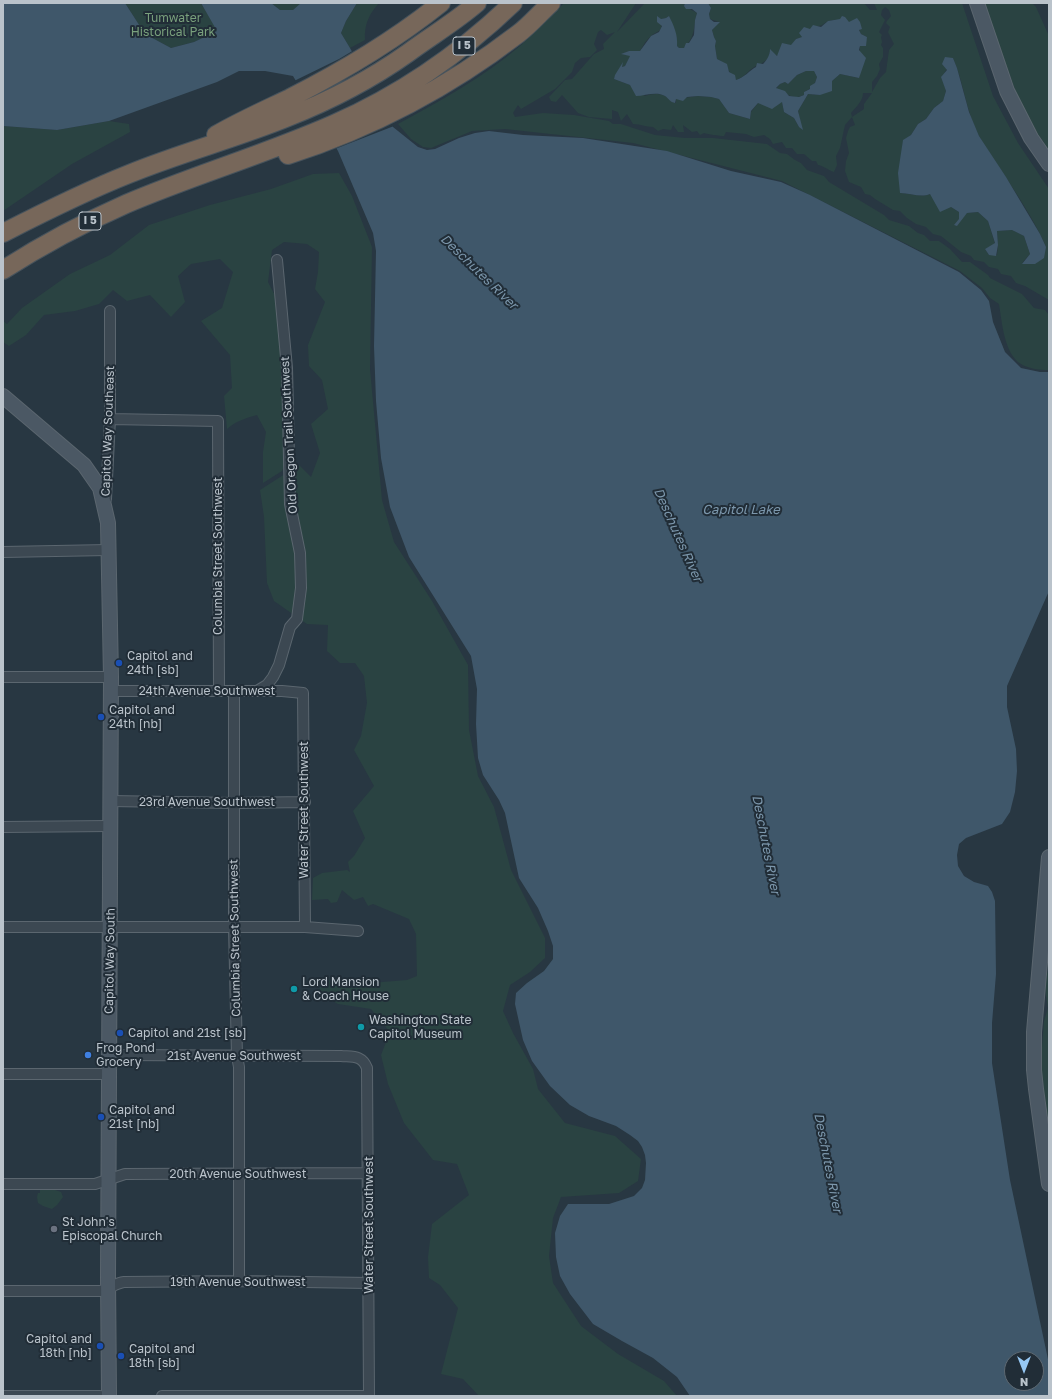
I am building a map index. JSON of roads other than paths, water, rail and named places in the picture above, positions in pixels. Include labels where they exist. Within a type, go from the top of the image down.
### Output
[{"type":"highway","points":[[386,42],[389,36],[430,3]]},
{"type":"highway","points":[[249,125],[290,98],[386,42],[441,3]]},
{"type":"highway","name":"I 5","points":[[3,234],[90,190],[177,157],[249,125],[293,115],[342,93],[398,61],[459,18],[477,3]]},
{"type":"highway","name":"I 5","points":[[3,270],[92,220],[126,204],[183,182],[264,158],[367,108],[428,72],[458,51],[514,3]]},
{"type":"highway","points":[[264,158],[312,147],[355,130],[420,99],[480,62],[519,33],[551,3]]},
{"type":"main road","points":[[977,3],[1007,91],[1031,138],[1049,164]]},
{"type":"main road","points":[[3,396],[84,466],[100,488],[105,511]]},
{"type":"main road","name":"Capitol Way Southeast","points":[[105,511],[108,523],[108,550]]},
{"type":"main road","name":"Capitol Way South","points":[[108,550],[111,631],[111,927],[108,1289],[110,1396]]},
{"type":"main road","points":[[1049,857],[1034,1039],[1036,1090],[1049,1184]]},
{"type":"street","name":"Old Oregon Trail Southwest","points":[[257,691],[267,685],[279,665],[290,627],[297,618],[301,588],[300,553],[290,504],[287,368],[278,260]]},
{"type":"street","name":"Capitol Way Southeast","points":[[105,511],[110,420],[110,311]]},
{"type":"street","name":"Columbia Street Southwest","points":[[110,420],[218,421],[219,691]]},
{"type":"street","points":[[3,552],[108,550]]},
{"type":"street","points":[[3,676],[111,677]]},
{"type":"street","name":"24th Avenue Southwest","points":[[111,691],[257,691],[303,693]]},
{"type":"street","name":"Columbia Street Southwest","points":[[234,691],[234,927],[237,1056],[239,1067],[239,1281]]},
{"type":"street","name":"Water Street Southwest","points":[[303,693],[305,927]]},
{"type":"street","name":"23rd Avenue Southwest","points":[[110,801],[234,803],[304,802]]},
{"type":"street","points":[[3,827],[110,826]]},
{"type":"street","points":[[3,927],[305,927],[358,931]]},
{"type":"street","name":"21st Avenue Southwest","points":[[109,1055],[309,1056],[359,1058]]},
{"type":"street","name":"Water Street Southwest","points":[[359,1058],[364,1061],[367,1068],[369,1396]]},
{"type":"street","points":[[3,1074],[109,1074]]},
{"type":"street","name":"20th Avenue Southwest","points":[[3,1184],[95,1184],[125,1174],[368,1173]]},
{"type":"street","name":"19th Avenue Southwest","points":[[3,1291],[100,1291],[120,1283],[239,1281],[369,1283]]},
{"type":"street","points":[[3,1396],[100,1396]]},
{"type":"street","points":[[162,1396],[369,1396]]},
{"type":"water","name":"Capitol Lake","points":[[3,3],[125,3],[145,34],[171,48],[194,42],[217,31],[201,3],[271,3],[280,10],[293,10],[301,3],[357,3],[346,21],[341,33],[393,127],[418,147],[427,150],[435,149],[459,138],[475,133],[489,131],[523,135],[583,138],[667,151],[731,171],[781,182],[810,195],[959,272],[981,290],[989,301],[993,322],[1005,352],[1021,368],[1040,372],[1049,372],[1049,591],[1007,686],[1007,707],[1016,749],[1017,771],[1015,792],[1010,812],[1002,824],[966,838],[959,844],[957,855],[958,866],[964,876],[974,882],[988,886],[995,901],[996,974],[992,1023],[992,1063],[1010,1180],[1049,1364],[1049,1396],[690,1396],[677,1377],[653,1358],[593,1324],[570,1294],[560,1276],[556,1257],[555,1233],[560,1216],[568,1204],[609,1204],[634,1196],[642,1188],[645,1180],[645,1155],[638,1141],[630,1135],[616,1126],[589,1116],[570,1105],[550,1086],[532,1061],[523,1040],[515,1004],[516,993],[544,971],[553,959],[553,946],[538,908],[519,878],[505,813],[499,800],[483,775],[478,758],[476,724],[477,689],[471,656],[409,557],[390,507],[381,458],[376,401],[374,346],[376,251],[373,233],[338,151],[293,76],[265,71],[239,71],[217,82],[109,121],[57,130],[3,126]]},
{"type":"water","points":[[685,3],[708,3],[711,8],[709,14],[710,19],[714,22],[720,22],[712,30],[716,41],[715,46],[717,59],[727,64],[729,72],[735,75],[736,80],[756,67],[757,63],[763,64],[768,57],[770,49],[777,56],[782,43],[791,45],[796,39],[802,37],[799,33],[804,27],[810,29],[813,25],[821,27],[828,21],[840,19],[842,16],[849,22],[857,18],[860,22],[862,29],[859,30],[861,34],[867,37],[866,46],[860,46],[859,50],[866,58],[859,78],[840,74],[832,81],[832,91],[820,95],[808,94],[798,111],[803,130],[799,127],[794,118],[784,112],[782,102],[772,109],[758,103],[751,111],[750,119],[729,113],[719,99],[711,97],[687,97],[683,101],[676,99],[675,103],[665,96],[658,94],[636,96],[630,85],[614,79],[623,62],[622,67],[625,66],[630,56],[621,54],[629,51],[640,51],[651,36],[659,32],[662,26],[657,22],[657,16],[661,19],[669,16],[677,38],[677,46],[679,48],[684,48],[686,43],[689,43],[694,35],[697,13],[692,9],[686,9],[684,6]],"holes":[[[806,71],[814,71],[817,77],[815,83],[810,86],[810,89],[804,92],[804,95],[799,97],[789,96],[785,91],[776,88],[785,82],[788,84],[797,75]]]},
{"type":"water","points":[[945,57],[953,58],[969,112],[979,136],[1006,177],[1040,234],[1046,247],[1044,258],[1035,264],[1022,264],[1030,254],[1024,236],[1012,230],[997,231],[998,245],[996,256],[989,255],[985,249],[995,243],[988,221],[978,212],[967,213],[957,226],[954,225],[959,219],[959,212],[951,207],[940,212],[930,194],[919,195],[900,193],[898,173],[903,140],[911,135],[918,124],[926,119],[934,108],[943,101],[946,91],[941,77],[947,70],[942,64]]},
{"type":"place","name":"Capitol and 24th [sb]","points":[[119,663]]},
{"type":"place","name":"Capitol and 24th [nb]","points":[[101,717]]},
{"type":"place","name":"Lord Mansion & Coach House","points":[[294,989]]},
{"type":"place","name":"Washington State Capitol Museum","points":[[361,1027]]},
{"type":"place","name":"Capitol and 21st [sb]","points":[[120,1033]]},
{"type":"place","name":"Frog Pond Grocery","points":[[88,1055]]},
{"type":"place","name":"Capitol and 21st [nb]","points":[[101,1117]]},
{"type":"place","name":"St John's Episcopal Church","points":[[54,1229]]},
{"type":"place","name":"Capitol and 18th [nb]","points":[[100,1346]]},
{"type":"place","name":"Capitol and 18th [sb]","points":[[121,1356]]},
{"type":"park label","name":"Tumwater Historical Park","points":[[173,25]]},
{"type":"water label","name":"Deschutes River","points":[[479,272]]},
{"type":"water label","name":"Deschutes River","points":[[678,535]]},
{"type":"water label","name":"Deschutes River","points":[[766,845]]},
{"type":"water label","name":"Deschutes River","points":[[828,1163]]}]
